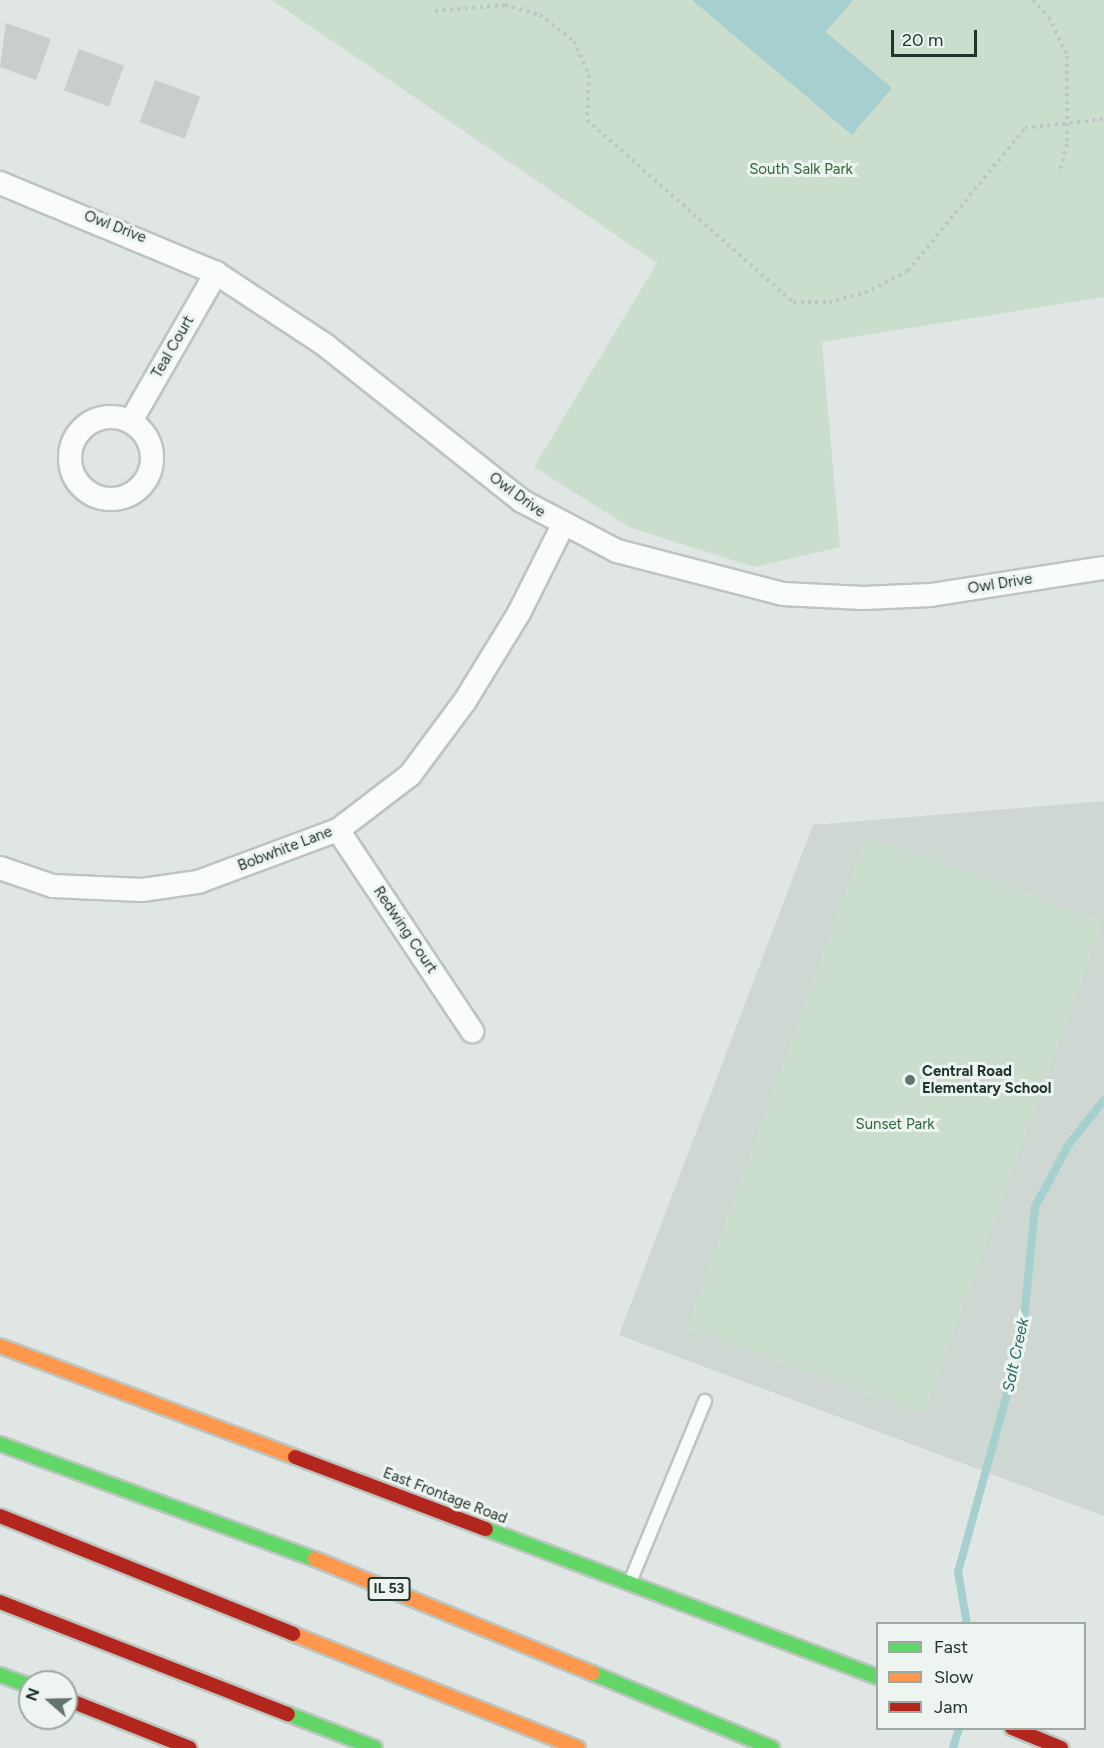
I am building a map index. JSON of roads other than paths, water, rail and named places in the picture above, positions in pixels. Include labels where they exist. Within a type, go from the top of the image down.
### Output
[{"type":"main road","name":"East Frontage Road","points":[[0,1346],[876,1676]]},
{"type":"main road","name":"IL 53","points":[[0,1444],[236,1526],[772,1748]]},
{"type":"main road","points":[[0,1516],[578,1748]]},
{"type":"main road","points":[[0,1602],[375,1748]]},
{"type":"main road","points":[[0,1675],[18,1682]]},
{"type":"main road","points":[[78,1704],[190,1748]]},
{"type":"main road","points":[[1017,1730],[1061,1748]]},
{"type":"street","name":"Owl Drive","points":[[0,183],[216,273],[316,338],[562,527],[617,551],[783,594],[931,595],[1104,568]]},
{"type":"street","name":"Teal Court","points":[[131,421],[216,273]]},
{"type":"street","name":"Bobwhite Lane","points":[[0,868],[53,886],[142,890],[198,882],[338,830],[410,774],[458,710],[519,613],[562,527]]},
{"type":"street","name":"Redwing Court","points":[[338,830],[472,1031]]},
{"type":"lane","points":[[629,1583],[705,1401]]},
{"type":"water","points":[[692,0],[853,0],[826,32],[892,88],[852,135]]},
{"type":"waterway","name":"Salt Creek","points":[[967,1622],[958,1572],[1022,1340],[1035,1207],[1069,1144],[1104,1100]]},
{"type":"waterway","name":"Salt Creek","points":[[953,1748],[958,1730]]},
{"type":"place","name":"Central Road Elementary School","points":[[910,1080]]},
{"type":"park label","name":"South Salk Park","points":[[801,170]]},
{"type":"park label","name":"Sunset Park","points":[[895,1125]]}]
